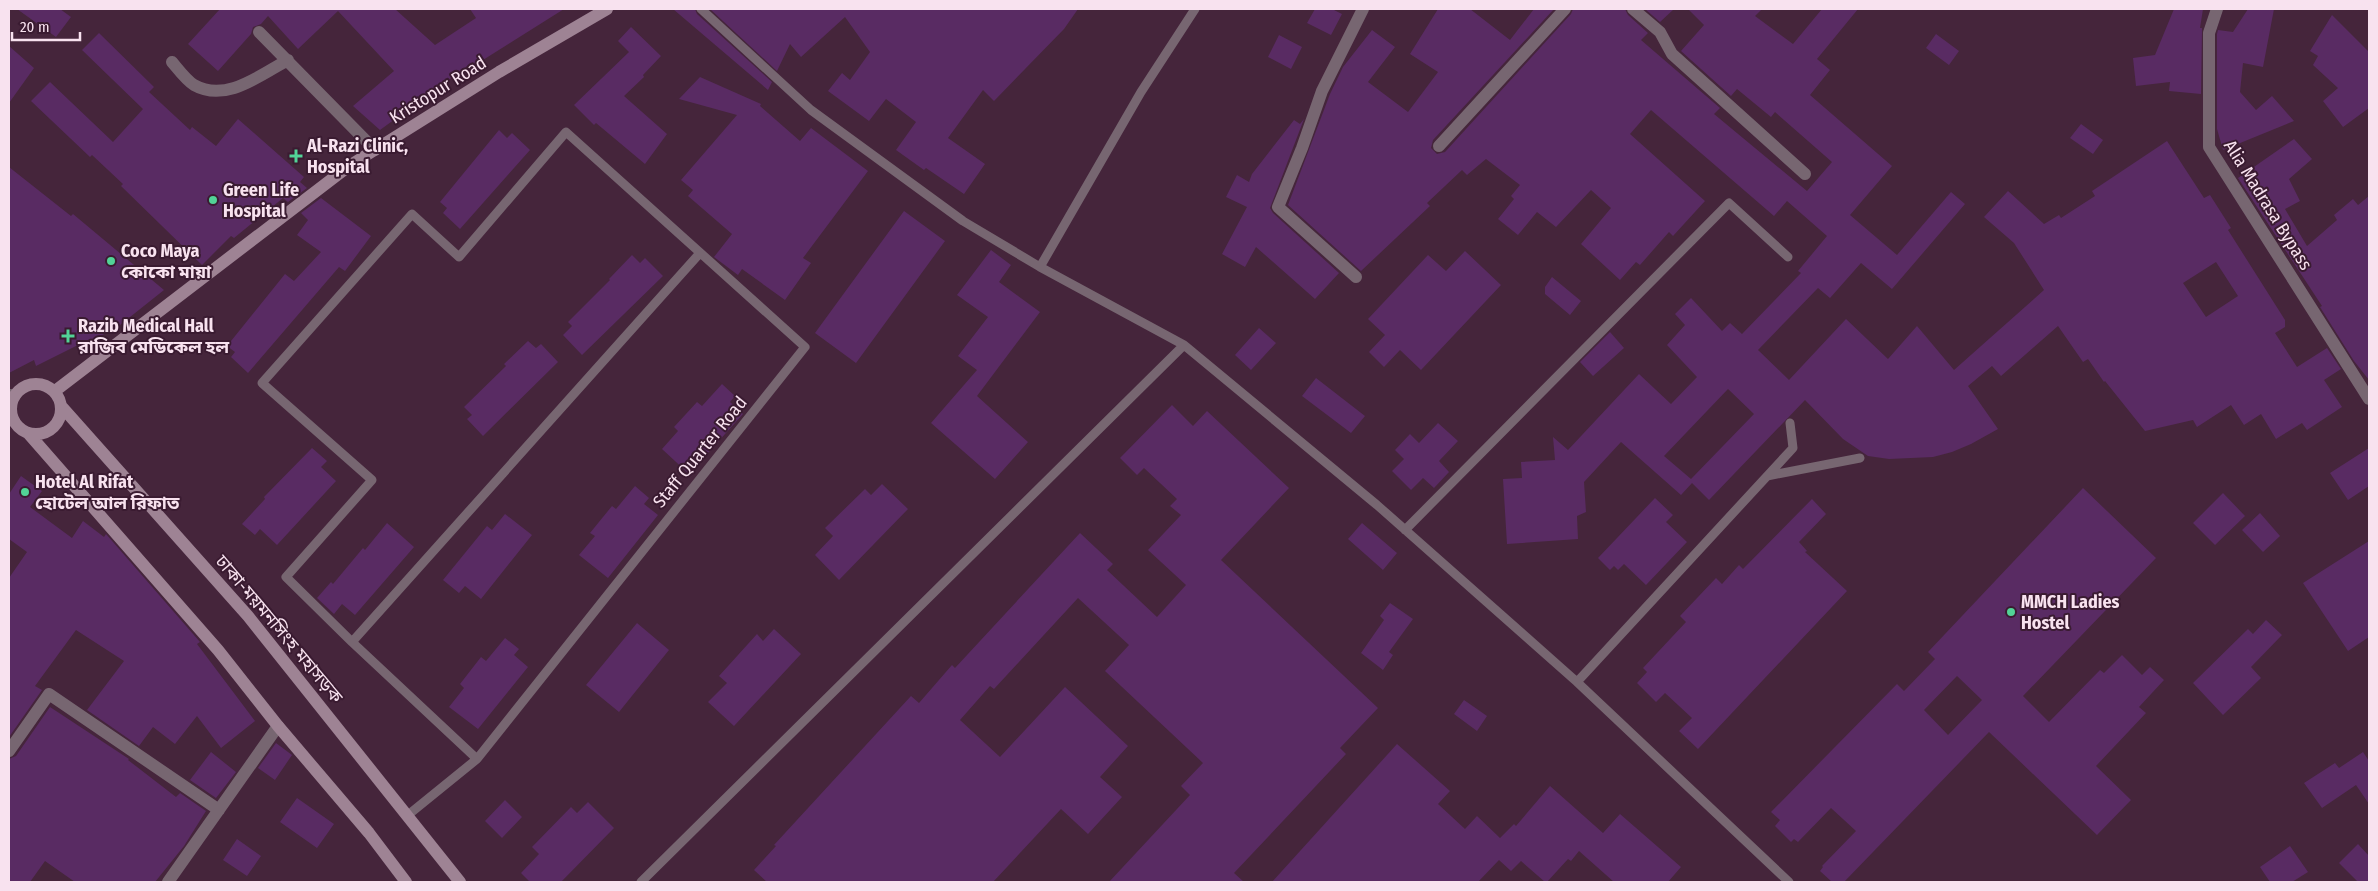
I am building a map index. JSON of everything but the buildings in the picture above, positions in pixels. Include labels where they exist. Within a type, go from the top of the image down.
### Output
[{"type":"main road","name":"Kristopur Road","points":[[55,391],[349,166],[499,72],[608,9]]},
{"type":"main road","points":[[28,433],[44,434],[58,423],[62,407],[55,391],[41,384],[27,386],[12,395],[10,413],[16,425],[28,433],[218,650],[278,726],[369,832],[406,882]]},
{"type":"main road","name":"ঢাকা-ময়মনসিংহ মহাসড়ক","points":[[62,407],[248,616],[460,882]]},
{"type":"street","points":[[1356,277],[1278,207],[1302,148],[1322,91],[1363,9]]},
{"type":"street","points":[[1439,146],[1565,9]]},
{"type":"street","points":[[1633,9],[1660,32],[1672,54],[1805,174]]},
{"type":"street","name":"Alia Madrasa Bypass","points":[[2217,9],[2209,33],[2209,147],[2369,399]]},
{"type":"street","points":[[259,32],[375,150]]},
{"type":"street","points":[[172,62],[193,84],[212,91],[230,90],[288,60]]},
{"type":"street","points":[[9,751],[49,694],[218,810]]},
{"type":"street","points":[[168,882],[278,726]]},
{"type":"lane","points":[[700,9],[810,110],[963,222],[1184,344],[1405,530],[1578,682],[1789,882]]},
{"type":"lane","points":[[1040,266],[1141,92],[1195,9]]},
{"type":"lane","name":"Staff Quarter Road","points":[[352,642],[286,577],[372,480],[262,383],[412,214],[459,257],[566,132],[805,347],[477,759],[408,815]]},
{"type":"lane","points":[[1405,530],[1729,203],[1788,257]]},
{"type":"lane","points":[[477,759],[352,642],[700,253]]},
{"type":"lane","points":[[641,882],[1184,344]]},
{"type":"lane","points":[[1578,682],[1793,448],[1790,423]]},
{"type":"lane","points":[[1767,476],[1860,458]]},
{"type":"place","name":"Al-Razi Clinic, Hospital","points":[[296,156]]},
{"type":"place","name":"Green Life Hospital","points":[[213,200]]},
{"type":"place","name":"Coco Maya কোকো মায়া","points":[[111,261]]},
{"type":"place","name":"Razib Medical Hall রাজিব মেডিকেল হল","points":[[68,336]]},
{"type":"place","name":"Hotel Al Rifat হোটেল আল রিফাত","points":[[25,492]]},
{"type":"place","name":"MMCH Ladies Hostel","points":[[2011,612]]}]
